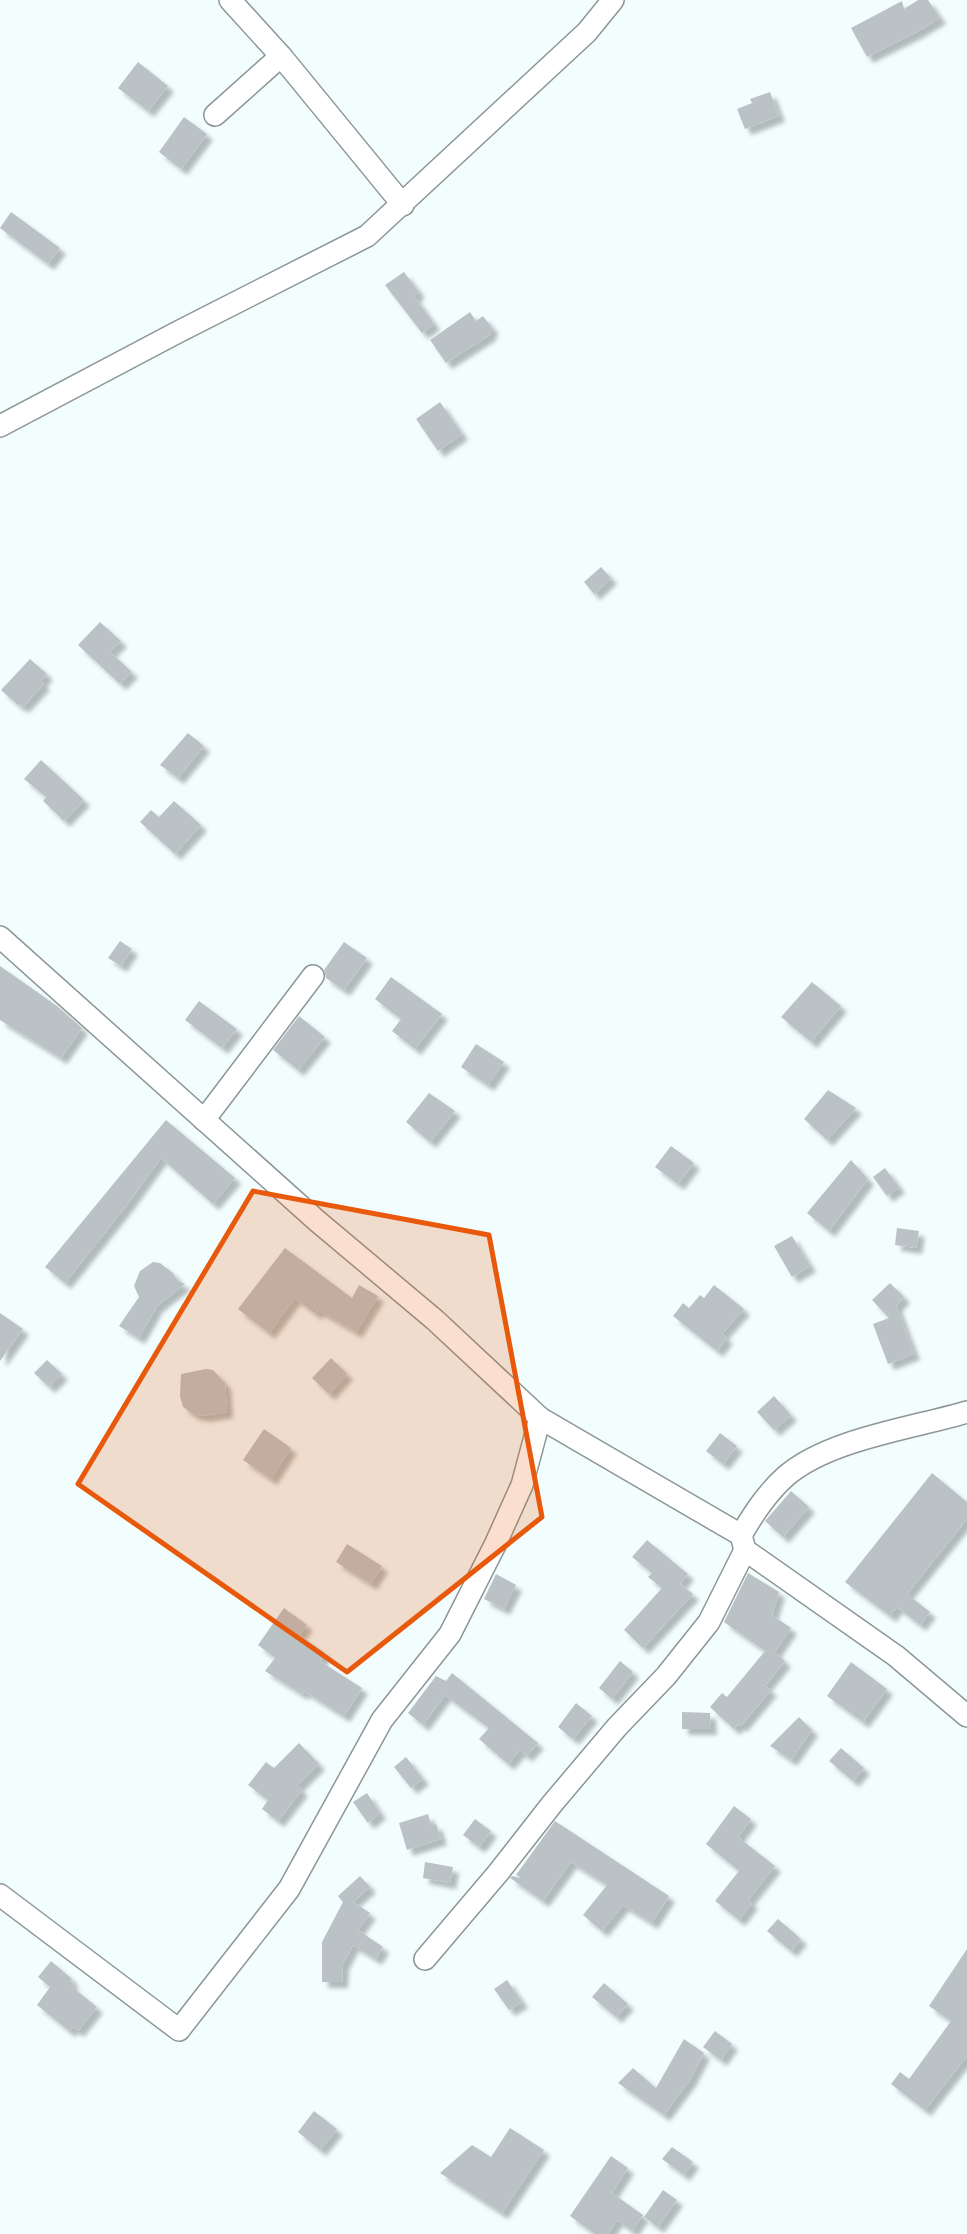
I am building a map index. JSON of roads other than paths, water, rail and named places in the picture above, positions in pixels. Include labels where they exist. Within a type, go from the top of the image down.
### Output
[{"type":"street","points":[[230,0],[281,56],[403,205]]},
{"type":"street","points":[[0,426],[366,236],[403,205],[587,32],[613,0]]},
{"type":"street","points":[[215,115],[281,56]]},
{"type":"street","points":[[0,937],[316,1220],[435,1320],[540,1418],[743,1543],[896,1656],[967,1716]]},
{"type":"street","points":[[204,1120],[313,976]]},
{"type":"street","points":[[425,1959],[560,1794],[617,1727],[666,1676],[709,1622],[757,1508],[786,1476],[811,1459],[881,1433],[967,1412]]},
{"type":"street","points":[[0,1895],[179,2030],[289,1889],[382,1720],[450,1634],[522,1485],[540,1418]]}]
